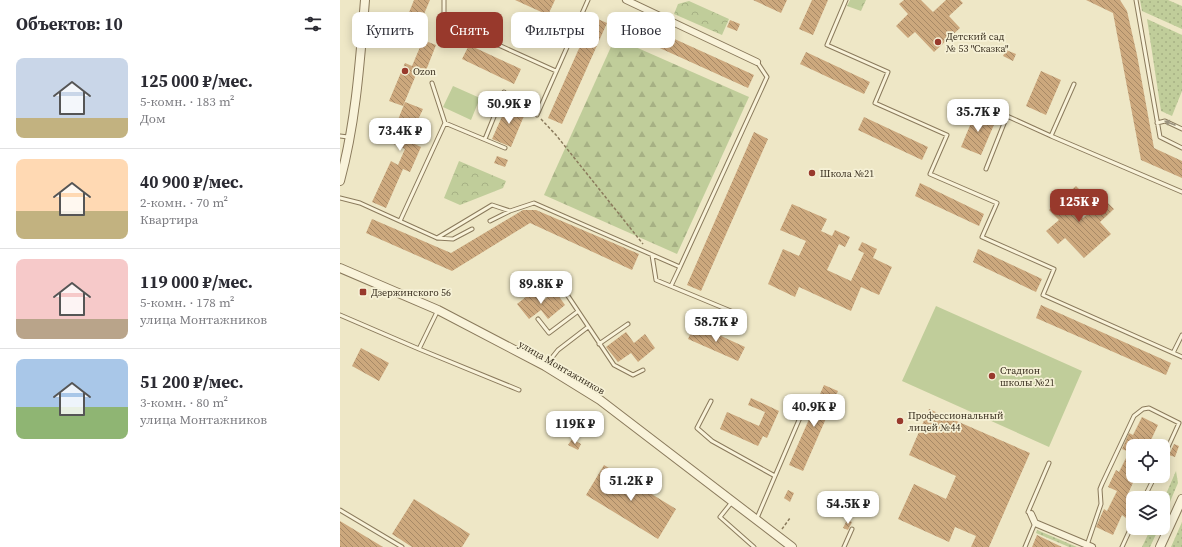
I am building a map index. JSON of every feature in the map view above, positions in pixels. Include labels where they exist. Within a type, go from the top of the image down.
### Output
[{"type":"street","points":[[340,181],[350,137],[359,74],[365,0]]},
{"type":"street","points":[[626,0],[757,62]]},
{"type":"street","name":"улица Монтажников","points":[[340,268],[438,310],[545,366],[600,400],[792,547]]},
{"type":"street","points":[[1160,547],[1182,499]]},
{"type":"street","points":[[1031,514],[1035,523],[1090,546]]},
{"type":"lane","points":[[444,0],[444,12]]},
{"type":"lane","points":[[537,115],[588,0]]},
{"type":"lane","points":[[846,0],[826,45],[888,72],[875,103],[947,135],[930,174],[997,203],[982,237],[1054,269],[1043,295],[1182,357]]},
{"type":"lane","points":[[1136,0],[1160,138],[1182,148]]},
{"type":"lane","points":[[503,47],[556,70]]},
{"type":"lane","points":[[671,286],[767,77],[757,62]]},
{"type":"lane","points":[[400,222],[445,123],[432,83]]},
{"type":"lane","points":[[1051,136],[1074,84]]},
{"type":"lane","points":[[485,139],[504,92]]},
{"type":"lane","points":[[986,169],[1007,116],[1182,192]]},
{"type":"lane","points":[[1157,123],[1165,121],[1182,129]]},
{"type":"lane","points":[[445,123],[505,148]]},
{"type":"lane","points":[[340,136],[350,137]]},
{"type":"lane","points":[[340,198],[360,203],[437,238],[453,239],[472,228]]},
{"type":"lane","points":[[490,221],[510,211],[534,203],[680,267]]},
{"type":"lane","points":[[437,238],[492,205],[510,211]]},
{"type":"lane","points":[[652,255],[656,280],[738,314]]},
{"type":"lane","points":[[560,284],[577,312],[614,365],[633,374],[643,370]]},
{"type":"lane","points":[[419,349],[438,310]]},
{"type":"lane","points":[[538,318],[549,333],[577,312]]},
{"type":"lane","points":[[340,314],[419,349],[519,390]]},
{"type":"lane","points":[[599,344],[628,324]]},
{"type":"lane","points":[[545,366],[558,350],[588,327]]},
{"type":"lane","points":[[1173,353],[1182,335]]},
{"type":"lane","points":[[711,401],[697,428],[712,441],[775,476]]},
{"type":"lane","points":[[757,520],[805,406]]},
{"type":"lane","points":[[1090,546],[1101,504],[1100,489],[1134,416],[1143,409],[1149,408],[1179,423],[1170,443]]},
{"type":"lane","points":[[1031,514],[1028,512],[1049,463]]},
{"type":"lane","points":[[733,501],[720,517],[754,547]]},
{"type":"lane","points":[[340,510],[402,547]]},
{"type":"lane","points":[[1025,547],[1035,523]]},
{"type":"lane","points":[[844,547],[852,529]]},
{"type":"lane","points":[[1122,547],[1128,535]]},
{"type":"path","points":[[537,115],[556,135],[652,255]]},
{"type":"green space","points":[[850,0],[866,0],[861,11],[847,6]]},
{"type":"green space","points":[[1140,0],[1168,0],[1182,6],[1182,29],[1142,11]]},
{"type":"green space","points":[[689,1],[729,19],[722,35],[675,14],[678,4]]},
{"type":"green space","points":[[1147,19],[1182,35],[1182,91],[1172,116],[1161,111]]},
{"type":"green space","points":[[610,48],[638,48],[749,97],[677,254],[544,195]]},
{"type":"green space","points":[[453,86],[480,98],[471,120],[443,107]]},
{"type":"green space","points":[[459,161],[506,181],[503,188],[460,205],[444,198]]},
{"type":"green space","name":"Стадион школы №21","points":[[936,306],[1082,371],[1049,447],[902,381]]},
{"type":"green space","points":[[1176,471],[1178,483],[1170,502],[1170,491],[1167,491]]},
{"type":"green space","points":[[1182,522],[1182,547],[1171,547]]},
{"type":"green space","points":[[1037,530],[1077,547],[1069,547],[1036,533]]},
{"type":"green space","points":[[1148,535],[1156,535],[1150,547],[1142,547]]},
{"type":"building","points":[[414,0],[430,0],[425,12],[409,12]]},
{"type":"building","points":[[515,0],[555,0],[549,12],[541,12]]},
{"type":"building","points":[[753,0],[787,0],[781,13]]},
{"type":"building","points":[[812,0],[828,0],[813,35],[799,29]]},
{"type":"building","points":[[904,0],[921,0],[933,12],[946,0],[960,0],[963,3],[949,16],[960,28],[934,52],[915,32],[908,38],[896,26],[908,14],[899,4]]},
{"type":"building","points":[[1086,0],[1120,0],[1127,11],[1137,55],[1154,148],[1182,161],[1182,178],[1141,160],[1113,13]]},
{"type":"building","points":[[599,20],[607,23],[599,41]]},
{"type":"building","points":[[730,20],[740,24],[737,31],[727,27]]},
{"type":"building","points":[[675,39],[754,75],[748,88],[660,48],[675,48]]},
{"type":"building","points":[[428,42],[436,45],[425,73],[418,70],[403,106],[389,101],[405,63],[412,66],[420,48],[428,48]]},
{"type":"building","points":[[468,48],[476,48],[521,69],[514,84],[462,59]]},
{"type":"building","points":[[579,48],[596,48],[562,124],[548,118]]},
{"type":"building","points":[[1006,50],[1016,54],[1013,61],[1003,56]]},
{"type":"building","points":[[806,52],[870,82],[864,94],[800,64]]},
{"type":"building","points":[[1041,71],[1061,80],[1046,115],[1026,106]]},
{"type":"building","points":[[405,102],[423,109],[408,141],[421,147],[410,172],[403,169],[386,208],[372,202],[391,161],[398,165],[405,149],[387,141],[388,137],[385,134],[389,124],[396,125]]},
{"type":"building","points":[[508,103],[526,111],[511,147],[492,139]]},
{"type":"building","points":[[976,111],[996,120],[981,155],[961,147]]},
{"type":"building","points":[[864,117],[928,147],[922,160],[858,130]]},
{"type":"building","points":[[754,132],[768,139],[701,291],[687,285]]},
{"type":"building","points":[[497,156],[508,160],[505,167],[494,163]]},
{"type":"building","points":[[920,183],[984,214],[979,226],[915,196]]},
{"type":"building","points":[[1076,186],[1087,197],[1074,208],[1083,218],[1104,199],[1114,209],[1100,222],[1111,234],[1084,258],[1065,238],[1058,244],[1046,231],[1059,220],[1049,210]]},
{"type":"building","points":[[792,204],[827,219],[821,231],[832,236],[835,230],[850,237],[845,247],[839,244],[827,270],[851,281],[864,253],[858,250],[862,242],[877,249],[873,258],[892,267],[879,295],[861,287],[851,311],[799,287],[795,297],[768,284],[783,249],[799,256],[806,241],[780,230]]},
{"type":"building","points":[[523,210],[536,210],[639,254],[632,270],[530,223],[452,271],[366,233],[372,219],[451,253]]},
{"type":"building","points":[[978,249],[1042,279],[1036,292],[973,262]]},
{"type":"building","points":[[536,289],[544,300],[555,291],[565,305],[548,319],[541,310],[529,319],[517,304]]},
{"type":"building","points":[[1041,305],[1171,363],[1166,375],[1036,318]]},
{"type":"building","points":[[695,324],[745,347],[738,361],[688,339]]},
{"type":"building","points":[[626,332],[634,343],[645,334],[655,348],[638,362],[631,353],[618,362],[606,347]]},
{"type":"building","points":[[361,348],[389,363],[379,381],[352,366]]},
{"type":"building","points":[[824,385],[838,391],[803,471],[789,465]]},
{"type":"building","points":[[751,398],[779,411],[767,438],[763,436],[758,446],[720,429],[727,412],[759,426],[765,412],[748,405]]},
{"type":"building","points":[[929,409],[1030,453],[989,547],[971,547],[976,536],[955,527],[949,542],[898,519],[914,484],[946,499],[956,476],[909,455]]},
{"type":"building","points":[[1142,417],[1158,425],[1151,439],[1126,439],[1129,433],[1133,435]]},
{"type":"building","points":[[572,439],[581,444],[578,450],[568,445]]},
{"type":"building","points":[[1126,440],[1126,451],[1122,449]]},
{"type":"building","points":[[1174,444],[1179,446],[1175,457],[1170,455]]},
{"type":"building","points":[[1126,458],[1126,483],[1133,483],[1129,491],[1126,491],[1126,518],[1122,515],[1113,535],[1096,527],[1104,509],[1107,511],[1117,491],[1108,487],[1116,470],[1119,472]]},
{"type":"building","points":[[604,465],[676,509],[658,539],[586,495]]},
{"type":"building","points":[[788,490],[794,493],[790,502],[784,498]]},
{"type":"building","points":[[414,499],[470,534],[462,547],[412,547],[392,534]]},
{"type":"building","points":[[847,520],[852,522],[848,530],[843,528]]},
{"type":"building","points":[[340,521],[383,547],[340,547]]},
{"type":"building","points":[[1037,535],[1062,547],[1032,547]]},
{"type":"place","name":"Детский сад № 53 \"Сказка\"","points":[[938,42]]},
{"type":"place","name":"Ozon","points":[[405,71]]},
{"type":"place","name":"Школа №21","points":[[812,173]]},
{"type":"place","name":"Дзержинского 56","points":[[363,292]]},
{"type":"place","name":"Стадион школы №21","points":[[992,376]]},
{"type":"place","name":"Профессиональный лицей №44","points":[[900,421]]}]
